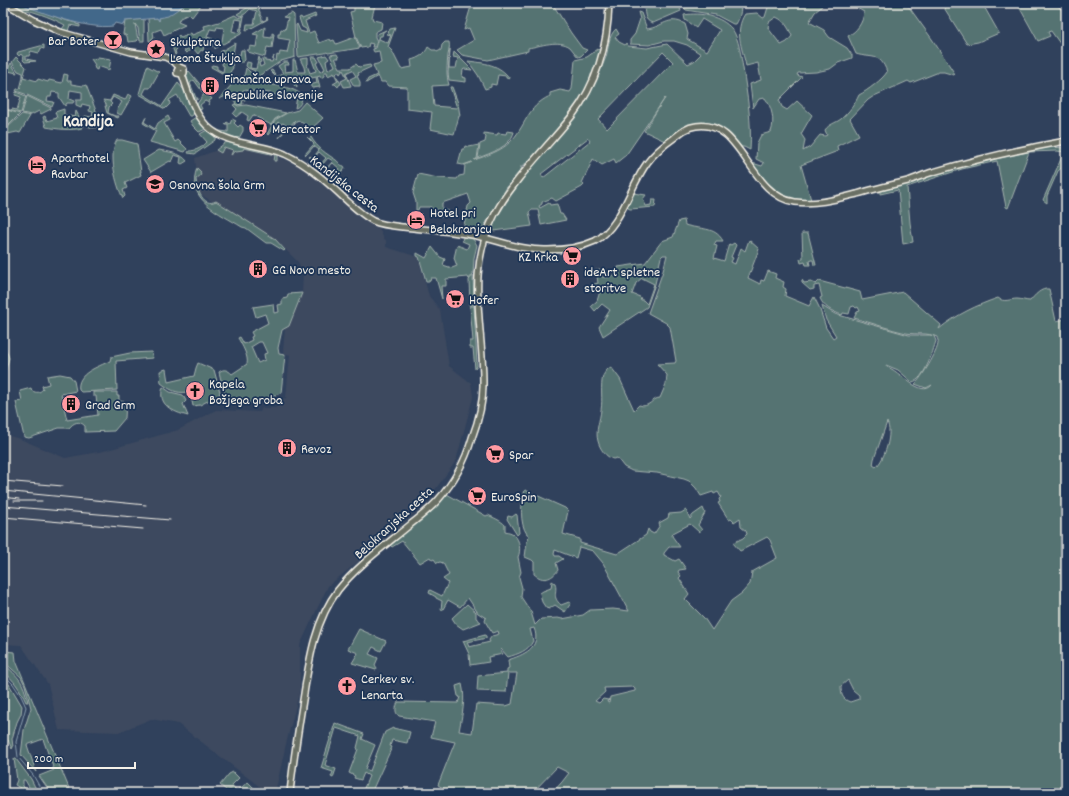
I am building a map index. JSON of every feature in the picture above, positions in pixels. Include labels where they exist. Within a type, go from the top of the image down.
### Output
[{"type":"main road","name":"Kandijska cesta","points":[[5,3],[34,20],[60,32],[131,52],[166,57],[173,61],[179,67],[177,72],[180,75],[182,74],[198,114],[206,126],[223,137],[274,150],[301,162],[319,175],[370,220],[391,226],[461,233],[516,246],[549,250],[577,246],[594,241],[608,230],[613,223],[647,163],[661,148],[680,133],[687,128],[695,126],[708,126],[725,132],[763,182],[776,195],[792,202],[804,203],[842,197],[993,156],[1066,141]]},
{"type":"main road","name":"Belokranjska cesta","points":[[290,793],[294,754],[308,665],[317,630],[324,612],[339,589],[359,568],[438,501],[458,474],[471,443],[479,415],[483,388],[477,289],[479,265],[485,238],[495,214],[517,180],[572,116],[592,84],[606,43],[609,3]]},
{"type":"shaded area","points":[[18,3],[187,3],[168,16],[159,18],[159,21],[157,18],[125,21],[123,25],[115,23],[113,26],[102,27],[65,20]]},
{"type":"shaded area","name":"Revoz","points":[[228,141],[275,155],[313,172],[359,217],[379,228],[384,239],[386,240],[386,247],[418,257],[429,296],[440,310],[449,366],[471,383],[473,397],[456,461],[423,506],[378,546],[328,586],[300,645],[300,690],[275,793],[268,793],[178,724],[151,719],[119,732],[59,730],[48,684],[21,645],[3,644],[3,434],[20,439],[65,458],[104,451],[178,430],[216,410],[260,412],[262,408],[276,408],[277,400],[286,398],[290,355],[283,353],[285,328],[289,326],[302,293],[303,273],[298,262],[275,239],[226,211],[199,193],[195,158],[215,151]]},
{"type":"green space","points":[[10,3],[35,8],[76,23],[80,25],[80,27],[70,25],[68,31],[62,29],[65,25],[46,16],[27,10],[26,12]]},
{"type":"green space","points":[[187,3],[200,3],[201,5],[192,17],[189,14],[180,18],[178,22],[185,25],[164,35],[161,29],[153,32],[154,38],[149,41],[148,18],[158,18],[159,21],[159,18]]},
{"type":"green space","points":[[255,3],[264,3],[258,9],[262,21],[266,20],[267,17],[268,19],[246,31],[247,24],[254,24],[257,11],[250,9],[243,15],[240,16],[237,14]]},
{"type":"green space","points":[[360,3],[386,3],[375,5],[372,17],[373,20],[382,22],[381,29],[375,32],[377,41],[375,47],[372,47],[373,44],[369,43],[368,47],[361,48],[356,37],[350,12],[354,11],[354,6],[359,5],[361,8]]},
{"type":"green space","points":[[472,3],[552,3],[582,48],[587,50],[578,57],[570,47],[555,43],[528,48],[528,51],[488,60],[462,55],[457,50],[474,40],[469,28],[464,30]]},
{"type":"green space","points":[[644,3],[678,3],[681,11],[653,23],[646,18]]},
{"type":"green space","points":[[680,3],[741,3],[738,19],[736,24],[733,24],[716,15],[686,10]]},
{"type":"green space","points":[[767,3],[824,3],[815,12],[809,22],[824,30],[829,37],[847,48],[852,55],[852,58],[838,63],[830,69],[816,72],[798,73],[797,75],[802,77],[779,100],[782,107],[787,110],[797,101],[812,115],[801,134],[805,140],[803,151],[810,147],[820,135],[827,135],[825,130],[844,116],[854,105],[859,95],[874,85],[887,72],[881,61],[875,57],[856,54],[848,36],[859,26],[864,12],[848,3],[906,3],[955,74],[939,72],[911,83],[908,81],[868,100],[850,119],[859,135],[837,146],[838,151],[801,165],[811,200],[791,198],[776,192],[752,165],[752,163],[762,166],[764,163],[756,159],[757,143],[761,135],[771,132],[773,119],[771,110],[765,98],[759,99],[753,108],[750,84],[761,80],[758,63],[746,66],[739,33],[745,14],[757,13],[763,18],[765,17],[769,4]],"holes":[[[776,17],[782,20],[792,36],[787,42],[781,45],[768,28],[769,22]]]},
{"type":"green space","points":[[941,3],[982,3],[999,33],[978,42],[967,44]]},
{"type":"green space","points":[[1017,3],[1061,3],[1059,7],[1066,15],[1066,52],[1051,31],[1048,32],[1050,36],[1038,41]]},
{"type":"green space","points":[[638,12],[641,13],[647,29],[670,21],[685,24],[688,34],[687,39],[707,51],[720,30],[702,19],[696,28],[685,20],[684,15],[697,14],[710,16],[722,21],[732,29],[738,42],[748,99],[750,119],[750,150],[740,147],[725,131],[717,126],[709,124],[694,125],[686,128],[665,141],[644,131],[665,98],[626,155],[616,163],[614,159],[602,165],[593,159],[582,183],[584,185],[582,187],[556,201],[552,198],[542,202],[539,206],[540,208],[549,203],[550,205],[557,204],[560,214],[562,214],[566,220],[541,225],[538,210],[532,210],[529,212],[532,226],[493,231],[495,220],[512,190],[538,158],[578,114],[583,106],[599,74],[606,57],[610,38],[616,29],[619,34],[615,37],[619,42],[625,45],[626,43],[628,46],[647,48],[667,44],[688,64],[694,61],[701,54],[687,45],[674,41],[664,41],[649,45],[630,44],[630,40],[635,34],[640,19]],"holes":[[[663,52],[673,62],[607,129],[598,119]],[[588,138],[590,141],[543,178],[541,174]]]},
{"type":"green space","points":[[291,13],[294,15],[295,57],[281,61],[253,80],[240,79],[244,77],[246,68],[251,73],[255,73],[255,71],[246,66],[247,62],[251,63],[250,68],[256,69],[259,57],[261,62],[259,63],[260,67],[264,65],[262,59],[272,62],[273,59],[276,61],[277,55],[279,56],[280,52],[287,53],[290,40],[278,38],[278,34],[280,34],[281,29],[285,30],[288,18],[283,17]]},
{"type":"green space","points":[[315,14],[316,16],[305,21],[309,33],[314,31],[319,43],[330,39],[331,41],[334,40],[336,44],[355,37],[360,48],[298,57],[296,25],[297,24],[300,31],[307,33],[306,29],[302,27],[299,18],[301,17],[302,19]]},
{"type":"green space","points":[[235,15],[239,18],[244,16],[242,27],[242,20],[235,19],[232,31],[239,33],[240,28],[242,28],[241,34],[223,44],[221,43],[215,49],[215,40],[222,41],[224,28],[217,27],[216,30],[210,29],[207,37],[213,39],[212,47],[212,40],[205,38],[203,51],[201,50],[198,54],[193,48],[186,53],[184,51],[191,47],[190,45],[187,46],[185,43],[179,46],[177,42],[174,43],[177,49],[175,51],[175,55],[171,43],[179,35],[181,38],[191,33],[192,35],[205,30],[204,26],[219,22]]},
{"type":"green space","points":[[144,19],[144,41],[140,41],[138,28],[135,24],[138,40],[128,42],[127,36],[123,34],[125,21]]},
{"type":"green space","points":[[265,27],[264,37],[272,38],[272,33],[274,34],[272,48],[267,47],[265,57],[248,52],[247,50],[249,50],[250,46],[256,47],[258,35],[253,34]]},
{"type":"green space","points":[[395,28],[388,47],[392,51],[401,69],[412,67],[411,60],[417,58],[425,52],[428,47],[432,50],[436,50],[437,52],[441,50],[442,45],[445,42],[449,42],[447,78],[449,85],[432,86],[434,106],[457,108],[450,87],[452,87],[458,103],[460,116],[454,134],[430,129],[432,112],[407,109],[407,87],[388,86],[385,82],[381,82],[378,76],[366,83],[368,79],[377,75],[373,65],[381,63],[379,51],[374,52],[373,50],[376,48],[378,41],[377,34],[386,30],[379,39],[388,43],[391,35],[387,34],[390,29]]},
{"type":"green space","points":[[235,43],[233,54],[240,55],[241,50],[244,50],[245,60],[243,62],[236,62],[237,59],[233,59],[233,68],[230,72],[234,77],[240,78],[239,79],[231,78],[211,67],[212,65],[217,66],[217,69],[223,72],[224,66],[222,65],[224,53],[220,52]]},
{"type":"green space","points":[[44,45],[44,49],[41,48],[39,53],[31,51],[29,56],[26,56],[26,59],[36,61],[25,62],[21,54],[19,56],[17,54],[18,52]]},
{"type":"green space","points":[[450,49],[449,68],[456,68],[458,58],[453,57],[454,52],[472,70],[463,70],[462,77],[466,78],[466,82],[449,80],[448,73]]},
{"type":"green space","points":[[598,49],[601,52],[584,93],[545,143],[527,163],[521,166],[522,168],[507,187],[483,228],[477,231],[463,230],[468,206],[471,203],[468,194],[442,203],[442,209],[449,211],[441,217],[439,210],[432,210],[431,207],[419,207],[418,210],[416,210],[416,202],[413,193],[418,174],[438,178],[457,179],[459,176],[464,175],[465,165],[472,162],[463,165],[458,164],[462,149],[464,149],[465,146],[469,147],[479,145],[477,159],[498,151],[510,142],[520,130],[531,111],[550,96],[550,93],[560,90],[570,92],[572,89],[575,60],[587,57]]},
{"type":"green space","points":[[337,54],[339,58],[335,58],[340,68],[350,68],[356,64],[359,67],[370,65],[371,67],[358,73],[359,75],[357,76],[360,86],[354,86],[350,79],[356,76],[352,70],[346,73],[351,86],[344,87],[341,81],[347,78],[343,70],[340,74],[337,72],[336,75],[341,84],[338,87],[333,84],[338,81],[334,73],[328,76],[327,72],[325,72],[324,76],[321,78],[320,75],[317,76],[320,87],[312,88],[310,85],[317,83],[316,77],[312,78],[311,76],[307,78],[306,83],[306,78],[301,79],[301,76],[298,77],[295,75],[297,88],[294,85],[294,80],[282,77],[279,80],[270,71],[272,70],[277,77],[283,73],[278,66],[284,62],[288,62],[289,65],[284,65],[285,72],[293,71],[293,60],[295,60],[298,72],[305,72],[300,59],[308,58],[307,65],[310,73],[316,71],[311,57],[316,57],[319,62],[316,63],[320,72],[325,69],[319,57],[326,55],[329,59],[326,61],[328,70],[335,66],[330,55]]},
{"type":"green space","points":[[16,57],[26,67],[23,77],[23,73],[18,71],[12,62]]},
{"type":"green space","points":[[98,57],[111,59],[109,70],[98,66],[97,70],[95,69],[95,65],[91,59]]},
{"type":"green space","points":[[468,61],[497,67],[510,79],[506,78],[506,76],[498,75],[496,85],[491,84],[491,87],[485,89],[478,75]]},
{"type":"green space","points":[[11,63],[17,73],[8,71],[5,85],[8,86],[3,96],[3,78]]},
{"type":"green space","points":[[147,66],[159,72],[150,88],[146,88],[143,94],[162,106],[178,83],[184,90],[194,113],[192,116],[189,116],[177,95],[169,100],[170,104],[165,109],[139,94]]},
{"type":"green space","points":[[189,71],[212,99],[209,101],[210,103],[208,105],[209,103],[205,101],[200,105],[202,109],[199,110],[197,104],[204,94],[194,80],[190,83],[196,98],[198,98],[197,100],[194,98],[186,74]]},
{"type":"green space","points":[[64,74],[68,75],[67,81],[71,81],[71,84],[86,85],[98,116],[99,126],[91,128],[83,121],[82,118],[85,116],[92,117],[93,112],[89,111],[90,106],[82,104],[81,107],[76,105],[76,100],[82,100],[82,92],[70,90],[69,99],[74,101],[73,103],[67,103],[65,106],[59,97],[59,93],[52,92],[51,97],[48,97],[47,101],[54,102],[52,107],[16,91],[17,89],[20,89],[23,77],[37,81],[38,79],[48,82],[49,80],[62,83]]},
{"type":"green space","points":[[235,81],[272,85],[291,89],[298,92],[302,96],[301,102],[295,108],[297,97],[282,97],[270,93],[243,90],[242,95],[246,96],[245,100],[242,100],[243,104],[236,105],[234,98],[231,100],[226,96],[219,99]]},
{"type":"green space","points":[[16,92],[26,96],[21,113],[8,110],[17,110],[21,97],[15,95]]},
{"type":"green space","points":[[128,94],[132,96],[121,115],[117,113],[117,110],[122,102],[113,97],[110,102],[112,104],[109,107],[108,113],[119,116],[118,118],[107,113],[105,106],[107,106],[103,100],[110,101],[113,95],[125,100]]},
{"type":"green space","points":[[27,96],[51,109],[41,114],[39,111],[31,115],[22,113]]},
{"type":"green space","points":[[305,102],[323,118],[310,130],[298,120],[291,129],[295,120],[279,138],[287,126],[283,123],[281,124],[278,122],[268,135],[267,134],[275,120],[287,113],[298,110]]},
{"type":"green space","points":[[235,104],[238,106],[246,105],[286,113],[275,119],[271,125],[253,115],[249,121],[247,120],[248,116],[242,112],[236,117],[233,114],[237,109],[233,105]]},
{"type":"green space","points":[[64,109],[64,115],[75,117],[76,111],[83,124],[82,128],[69,130],[46,127],[43,117],[45,116],[47,121],[57,118],[55,112]]},
{"type":"green space","points":[[7,110],[20,114],[6,128],[3,129],[8,114]]},
{"type":"green space","points":[[22,114],[30,116],[20,133],[17,132],[3,135],[3,130]]},
{"type":"green space","points":[[168,116],[170,120],[164,123],[175,142],[178,140],[187,149],[185,152],[150,142],[156,131],[143,123],[146,117],[144,122],[155,129],[158,123]]},
{"type":"green space","points":[[196,117],[206,129],[199,132],[193,126],[190,121]]},
{"type":"green space","points":[[232,119],[236,121],[234,123],[238,127],[240,125],[243,127],[243,131],[239,138],[224,135],[216,130],[228,132],[228,124],[225,124],[227,122],[230,124]]},
{"type":"green space","points":[[207,130],[215,137],[215,140],[195,154],[188,153],[189,151],[203,146],[207,142],[200,134]]},
{"type":"green space","points":[[507,131],[514,132],[509,142],[499,149],[478,158],[480,144],[485,142],[486,137],[484,133],[497,135],[498,133],[506,134]]},
{"type":"green space","points":[[311,137],[322,150],[344,166],[345,168],[343,171],[332,179],[340,169],[333,163],[326,169],[333,161],[328,158],[322,165],[323,168],[320,165],[326,158],[319,152],[313,159],[309,157],[310,156],[313,158],[319,150],[314,146],[306,155],[305,154],[314,144],[309,139]]},
{"type":"green space","points":[[117,140],[137,144],[141,172],[141,175],[125,183],[127,188],[123,190],[125,196],[123,198],[116,178],[113,161],[114,146]]},
{"type":"green space","points":[[227,142],[270,152],[277,155],[277,161],[274,161],[275,155],[244,148],[243,150],[236,151],[231,155],[233,150],[224,147],[221,153],[216,150]]},
{"type":"green space","points":[[1050,147],[1066,148],[1066,164],[1058,171],[1047,196],[1047,203],[1043,200],[1064,152],[1029,152],[1008,208],[1006,207],[997,161],[962,169],[907,187],[913,242],[903,244],[898,190],[880,194],[880,190],[909,183],[954,168]]},
{"type":"green space","points":[[159,150],[171,152],[184,158],[187,161],[182,164],[180,163],[181,157],[174,155],[171,162],[168,162],[151,172],[143,160]]},
{"type":"green space","points":[[197,168],[201,172],[201,175],[196,179],[199,192],[204,200],[208,202],[216,201],[275,239],[285,250],[284,251],[271,243],[266,243],[246,228],[215,211],[207,204],[200,197],[196,189],[195,179]]},
{"type":"green space","points":[[633,193],[646,195],[643,199],[646,206],[651,205],[652,200],[656,200],[655,207],[628,208],[627,204]]},
{"type":"green space","points":[[684,220],[685,225],[691,227],[707,229],[720,236],[723,241],[716,241],[714,245],[717,246],[714,258],[724,261],[729,244],[731,245],[734,243],[736,245],[731,257],[733,258],[731,262],[735,264],[741,248],[745,251],[749,240],[759,249],[748,278],[760,284],[761,280],[764,281],[768,271],[776,274],[775,278],[784,282],[783,287],[786,289],[785,296],[809,306],[814,297],[826,328],[833,338],[836,336],[826,320],[822,306],[835,314],[909,335],[929,335],[906,333],[854,318],[857,312],[860,311],[858,307],[856,308],[854,306],[851,307],[849,314],[843,313],[842,315],[835,312],[826,307],[821,301],[820,298],[822,297],[819,285],[814,286],[814,289],[810,290],[802,283],[802,280],[804,283],[811,282],[816,284],[819,281],[860,292],[862,300],[903,292],[941,325],[939,329],[975,307],[998,298],[1005,301],[1017,299],[1030,301],[1036,294],[1049,289],[1056,321],[1066,319],[1066,793],[552,793],[569,773],[557,767],[532,793],[447,793],[438,785],[455,742],[431,737],[435,722],[399,716],[396,711],[398,702],[458,703],[460,697],[458,696],[456,686],[462,684],[464,702],[459,731],[472,733],[476,704],[506,706],[512,704],[517,673],[508,673],[506,692],[477,691],[478,676],[507,673],[507,669],[509,668],[508,660],[520,656],[530,650],[535,641],[536,635],[534,628],[530,629],[533,641],[526,650],[508,657],[501,649],[500,650],[503,654],[488,657],[489,662],[470,665],[469,654],[463,641],[485,635],[487,638],[467,642],[469,647],[490,642],[489,640],[492,636],[499,634],[498,631],[492,633],[485,621],[486,618],[478,613],[468,598],[460,607],[448,600],[442,611],[442,601],[429,593],[430,590],[442,596],[448,583],[443,579],[449,575],[443,563],[437,563],[430,557],[420,563],[402,541],[392,547],[389,544],[445,493],[486,516],[488,515],[504,524],[505,531],[512,533],[516,537],[520,549],[518,557],[521,572],[519,577],[522,588],[521,597],[531,612],[535,625],[541,619],[562,619],[583,615],[590,610],[613,609],[629,611],[603,563],[593,551],[579,547],[576,558],[555,550],[555,556],[559,556],[563,559],[556,563],[558,570],[556,573],[553,576],[544,579],[534,574],[534,562],[525,557],[529,535],[524,529],[522,518],[522,500],[525,490],[565,508],[568,511],[563,534],[580,539],[580,543],[617,554],[646,535],[648,529],[654,534],[660,525],[659,523],[668,518],[669,514],[681,513],[686,510],[690,519],[703,508],[705,513],[698,525],[702,530],[699,532],[690,524],[673,533],[672,536],[680,547],[669,547],[664,555],[675,561],[679,559],[686,569],[679,570],[678,572],[681,576],[679,578],[689,594],[685,599],[704,618],[712,630],[731,601],[742,593],[750,584],[752,572],[777,558],[770,540],[767,537],[740,551],[733,543],[743,538],[747,534],[746,531],[741,527],[740,518],[734,522],[731,519],[729,520],[718,503],[720,502],[719,499],[721,497],[718,492],[701,496],[689,481],[684,479],[657,473],[632,471],[624,467],[617,458],[613,459],[606,455],[598,441],[597,433],[602,406],[602,380],[605,372],[611,367],[620,379],[634,410],[639,405],[648,405],[657,398],[660,398],[666,384],[667,375],[657,364],[675,363],[676,361],[670,327],[666,323],[648,313],[667,255],[663,255],[661,257],[655,284],[647,307],[603,336],[599,327],[610,310],[602,304],[595,311],[591,306],[597,301],[601,288],[597,286],[591,288],[591,285],[598,283],[596,270],[600,269],[602,277],[607,277],[615,274],[618,267],[645,263],[662,241],[673,237],[679,221]],"holes":[[[642,278],[654,284],[647,304],[641,300],[640,297],[632,294],[636,283]],[[930,335],[933,335],[937,337],[937,347],[925,371],[915,384],[926,388],[932,385],[927,388],[922,389],[887,367],[886,365],[898,370],[912,382],[916,380],[924,371],[930,358],[936,341],[934,336]],[[887,422],[889,427],[889,439],[885,452],[876,467],[873,465],[874,459]],[[848,680],[853,690],[859,695],[859,699],[850,702],[844,698],[841,686]],[[633,687],[635,691],[610,697],[609,703],[607,702],[608,700],[603,699],[599,703],[595,701],[605,692],[604,688]]]},
{"type":"green space","points":[[802,233],[808,233],[816,265],[814,265],[813,260],[809,261],[810,265],[806,265],[805,262],[801,263],[800,259],[803,258]]},
{"type":"green space","points":[[463,237],[473,239],[477,245],[473,274],[469,279],[468,277],[446,279],[446,286],[441,286],[442,299],[436,278],[431,278],[430,281],[426,281],[417,253],[426,258],[432,247],[440,257],[445,259],[443,265],[452,268],[457,266],[454,258],[457,245],[467,249],[469,244],[462,241]]},
{"type":"green space","points":[[473,275],[474,305],[470,305],[469,280]]},
{"type":"green space","points":[[302,293],[289,326],[282,330],[278,348],[279,354],[285,355],[281,393],[251,403],[226,401],[219,372],[226,370],[232,374],[247,364],[246,355],[238,338],[240,337],[244,344],[252,340],[251,337],[253,336],[251,332],[268,323],[265,314],[256,317],[253,307],[273,304],[274,313],[279,312],[278,305],[282,304],[282,299],[287,298],[288,294]],"holes":[[[259,342],[262,342],[267,353],[264,354],[265,360],[258,363],[251,347]]]},
{"type":"green space","points":[[470,306],[474,306],[477,366],[475,369],[473,348],[470,348],[470,341],[473,341]]},
{"type":"green space","points":[[3,339],[9,358],[3,381]]},
{"type":"green space","points":[[151,352],[153,358],[116,361],[117,390],[81,392],[79,390],[79,384],[84,375],[94,368],[110,361],[111,357],[130,353]]},
{"type":"green space","points":[[198,363],[214,370],[220,392],[219,395],[200,405],[193,406],[191,397],[194,396],[195,399],[199,397],[199,392],[202,390],[202,385],[196,383],[192,384],[187,392],[176,392],[161,383],[160,371],[166,369],[168,382],[194,376]]},
{"type":"green space","points":[[60,374],[70,376],[74,381],[76,391],[61,394],[67,420],[98,415],[96,396],[93,396],[93,392],[117,392],[119,401],[126,402],[125,418],[114,431],[85,432],[85,426],[77,422],[69,428],[59,428],[29,438],[24,437],[16,402],[22,401],[20,391],[31,388],[32,391],[39,392],[43,389],[42,386],[49,384],[47,376]]},
{"type":"green space","points":[[3,381],[6,383],[3,392]]},
{"type":"green space","points":[[163,387],[170,392],[183,395],[186,401],[183,404],[188,416],[172,410],[164,403],[162,399]]},
{"type":"green space","points":[[516,514],[519,533],[517,535],[507,519],[508,516],[512,517]]},
{"type":"green space","points":[[552,581],[556,586],[555,597],[558,602],[561,605],[569,602],[571,603],[565,612],[555,605],[549,609],[546,608],[542,602],[540,593],[551,588]]},
{"type":"green space","points":[[467,604],[476,612],[476,618],[481,622],[463,629],[456,624],[452,618]]},
{"type":"green space","points":[[359,629],[386,641],[381,651],[373,647],[369,654],[378,658],[375,665],[377,668],[376,670],[352,663],[358,653],[348,649]]},
{"type":"green space","points":[[3,651],[15,652],[16,661],[71,793],[51,793],[39,776],[54,770],[43,739],[27,745],[36,772],[21,755],[24,730],[31,708],[25,685],[21,677],[3,661]]},
{"type":"green space","points":[[3,663],[20,680],[28,702],[26,702],[14,681],[3,671]]},
{"type":"green space","points":[[3,682],[9,684],[22,706],[21,714],[12,739],[12,749],[8,740],[3,742]]},
{"type":"green space","points":[[335,723],[364,734],[362,739],[375,745],[365,769],[370,771],[385,732],[393,728],[410,732],[407,743],[392,740],[390,746],[392,747],[371,793],[362,793],[369,776],[364,773],[361,780],[354,778],[355,776],[349,773],[358,749],[360,736],[336,728],[325,765],[336,769],[333,778],[331,777],[333,772],[321,768]]},
{"type":"green space","points":[[14,759],[16,759],[31,779],[38,793],[30,792],[25,780],[23,780],[23,786],[26,790],[25,791],[15,785],[17,780]]},
{"type":"green space","points":[[233,772],[239,778],[232,785],[236,790],[234,792],[230,789],[227,791],[220,785],[229,774]]},
{"type":"green space","points":[[248,782],[259,793],[239,793],[237,791]]},
{"type":"waterway","points":[[3,674],[13,684],[26,707],[16,742],[18,757],[33,775],[43,793]]},
{"type":"railway","points":[[3,481],[63,486]]},
{"type":"railway","points":[[3,491],[146,505]]},
{"type":"railway","points":[[3,497],[19,499]]},
{"type":"railway","points":[[14,501],[42,501]]},
{"type":"railway","points":[[3,506],[170,520]]},
{"type":"railway","points":[[3,517],[143,529]]},
{"type":"place","name":"Bar Boter","points":[[113,40]]},
{"type":"place","name":"Skulptura Leona Štuklja","points":[[156,49]]},
{"type":"place","name":"Finančna uprava Republike Slovenije","points":[[210,86]]},
{"type":"place","name":"Mercator","points":[[258,128]]},
{"type":"place","name":"Aparthotel Ravbar","points":[[37,165]]},
{"type":"place","name":"Osnovna šola Grm","points":[[155,184]]},
{"type":"place","name":"Hotel pri Belokranjcu","points":[[416,220]]},
{"type":"place","name":"KZ Krka","points":[[572,256]]},
{"type":"place","name":"GG Novo mesto","points":[[258,269]]},
{"type":"place","name":"ideArt spletne storitve","points":[[570,279]]},
{"type":"place","name":"Hofer","points":[[455,299]]},
{"type":"place","name":"Kapela Božjega groba","points":[[195,391]]},
{"type":"place","name":"Grad Grm","points":[[71,404]]},
{"type":"place","name":"Revoz","points":[[287,448]]},
{"type":"place","name":"Spar","points":[[495,454]]},
{"type":"place","name":"EuroSpin","points":[[477,496]]},
{"type":"place","name":"Cerkev sv. Lenarta","points":[[347,686]]},
{"type":"district","name":"Kandija","points":[[88,120]]}]
